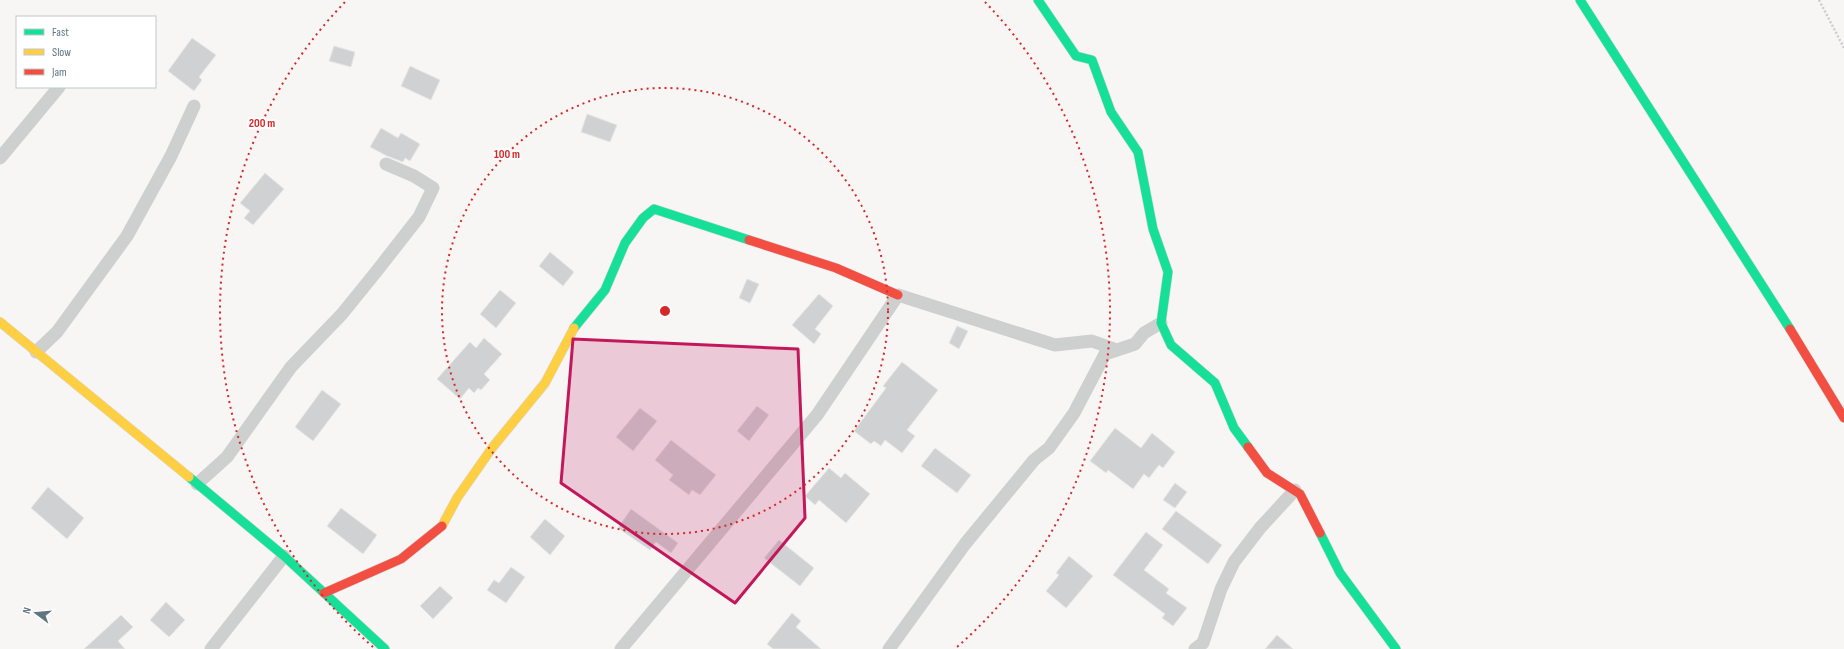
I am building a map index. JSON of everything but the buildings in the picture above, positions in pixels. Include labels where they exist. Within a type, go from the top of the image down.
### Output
[{"type":"street","points":[[1038,0],[1076,56],[1092,60],[1111,112],[1138,152],[1153,229],[1168,272],[1161,323],[1171,345],[1215,383],[1234,428],[1267,473],[1300,494],[1340,572],[1396,649]]},
{"type":"street","points":[[1580,0],[1753,270],[1844,418]]},
{"type":"street","points":[[0,158],[58,88]]},
{"type":"street","points":[[36,352],[57,332],[127,236],[170,156],[194,106]]},
{"type":"street","points":[[197,484],[227,457],[291,367],[342,314],[419,217],[433,188],[414,176],[386,164]]},
{"type":"street","points":[[324,594],[401,559],[442,526],[457,498],[492,448],[546,383],[576,325],[605,290],[625,243],[643,218],[654,209],[836,268],[898,295],[1055,346],[1092,341],[1117,350]]},
{"type":"street","points":[[621,649],[817,415],[898,295]]},
{"type":"street","points":[[0,322],[284,556],[385,649]]},
{"type":"street","points":[[889,649],[965,544],[1034,460],[1049,448],[1074,413],[1106,354],[1135,344],[1144,333],[1161,323]]},
{"type":"street","points":[[1195,649],[1203,643],[1222,589],[1234,562],[1260,528],[1295,490]]},
{"type":"street","points":[[211,649],[284,556]]},
{"type":"path","points":[[1819,0],[1844,48]]},
{"type":"highlighted area","points":[[573,339],[798,349],[805,518],[735,603],[561,483]]},
{"type":"traffic: fast","points":[[1038,0],[1076,56],[1092,60],[1111,112],[1138,152],[1153,229],[1168,272],[1161,323],[1171,345],[1215,383],[1234,428],[1248,447]]},
{"type":"traffic: fast","points":[[1580,0],[1790,329]]},
{"type":"traffic: fast","points":[[574,328],[605,290],[625,243],[643,218],[654,209],[749,240]]},
{"type":"traffic: fast","points":[[189,477],[284,556],[385,649]]},
{"type":"traffic: fast","points":[[1320,533],[1340,573],[1396,649]]},
{"type":"traffic: slow","points":[[0,322],[189,477]]},
{"type":"traffic: slow","points":[[442,526],[457,498],[492,448],[545,383],[574,328]]},
{"type":"traffic: jam","points":[[749,240],[836,268],[898,295]]},
{"type":"traffic: jam","points":[[1790,329],[1844,418]]},
{"type":"traffic: jam","points":[[1248,447],[1267,473],[1300,494],[1320,533]]},
{"type":"traffic: jam","points":[[324,593],[401,559],[442,526]]}]
